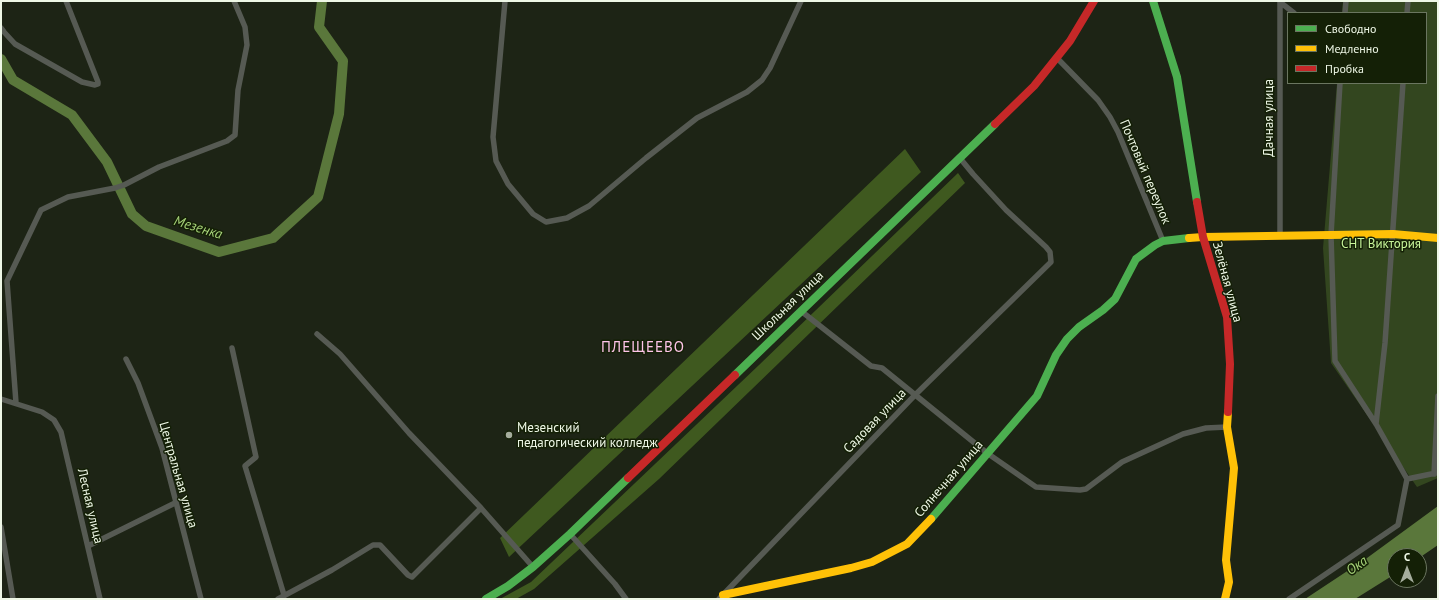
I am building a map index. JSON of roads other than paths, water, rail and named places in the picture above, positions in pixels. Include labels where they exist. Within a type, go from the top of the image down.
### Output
[{"type":"street","points":[[1,28],[16,44],[22,48],[82,82],[95,85],[98,84],[66,1]]},
{"type":"street","points":[[1,398],[16,404],[6,281],[41,210],[68,197],[124,185],[159,167],[223,143],[235,134],[238,90],[247,45],[245,27],[234,1]]},
{"type":"street","points":[[505,1],[493,138],[496,161],[508,184],[532,214],[546,222],[567,218],[589,206],[646,158],[697,118],[747,92],[762,80],[770,68],[801,1]]},
{"type":"street","name":"Школьная улица","points":[[486,599],[508,586],[533,567],[570,534],[1034,86],[1070,41],[1094,1]]},
{"type":"street","name":"Зелёная улица","points":[[1153,1],[1177,77],[1203,237],[1227,317],[1230,364],[1228,427],[1234,468],[1226,560],[1229,582],[1225,598]]},
{"type":"street","points":[[1280,1],[1293,12]]},
{"type":"street","name":"Дачная улица","points":[[1280,1],[1280,235]]},
{"type":"street","points":[[1345,12],[1346,1]]},
{"type":"street","points":[[1407,12],[1408,1]]},
{"type":"street","name":"Почтовый переулок","points":[[1057,58],[1098,100],[1110,117],[1118,132],[1163,241]]},
{"type":"street","points":[[1289,599],[1398,525],[1407,479],[1376,424],[1334,361],[1331,235],[1340,84]]},
{"type":"street","points":[[1376,424],[1385,343],[1403,84]]},
{"type":"street","name":"Садовая улица","points":[[721,597],[915,395],[1051,262],[1050,252],[1046,247],[1006,210],[972,174],[959,157]]},
{"type":"street","points":[[1163,241],[1203,237],[1280,235],[1392,234],[1438,238]]},
{"type":"street","name":"Солнечная улица","points":[[721,597],[851,568],[872,562],[907,544],[922,529],[986,453],[1037,396],[1056,355],[1067,339],[1079,327],[1103,310],[1115,298],[1136,259],[1163,241]]},
{"type":"street","points":[[801,311],[871,366],[882,368],[986,453],[1036,488],[1080,490],[1086,488],[1122,462],[1183,434],[1206,428],[1228,427]]},
{"type":"street","points":[[317,334],[340,354],[409,434],[481,508],[533,567]]},
{"type":"street","points":[[232,348],[256,457],[245,466],[284,595]]},
{"type":"street","name":"Центральная улица","points":[[126,360],[138,383],[162,448],[201,599]]},
{"type":"street","points":[[1407,479],[1436,473],[1438,396]]},
{"type":"street","name":"Лесная улица","points":[[16,404],[42,412],[54,420],[61,432],[100,599]]},
{"type":"street","points":[[88,546],[175,503]]},
{"type":"street","points":[[278,599],[373,546],[380,546],[408,575],[412,577],[481,508]]},
{"type":"street","points":[[1,527],[13,599]]},
{"type":"street","points":[[570,534],[626,599]]},
{"type":"water","name":"Ока","points":[[1438,506],[1438,545],[1427,553],[1427,548],[1387,548],[1387,579],[1355,599],[1305,599],[1367,558]]},
{"type":"waterway","name":"Мезенка","points":[[1,59],[13,80],[72,115],[107,162],[132,214],[146,226],[219,252],[273,238],[318,197],[339,114],[343,61],[319,27],[322,1]]},
{"type":"place","name":"Мезенский педагогический колледж","points":[[509,435]]},
{"type":"district","name":"ПЛЕЩЕЕВО","points":[[643,348]]},
{"type":"park label","name":"СНТ Виктория","points":[[1381,244]]}]
